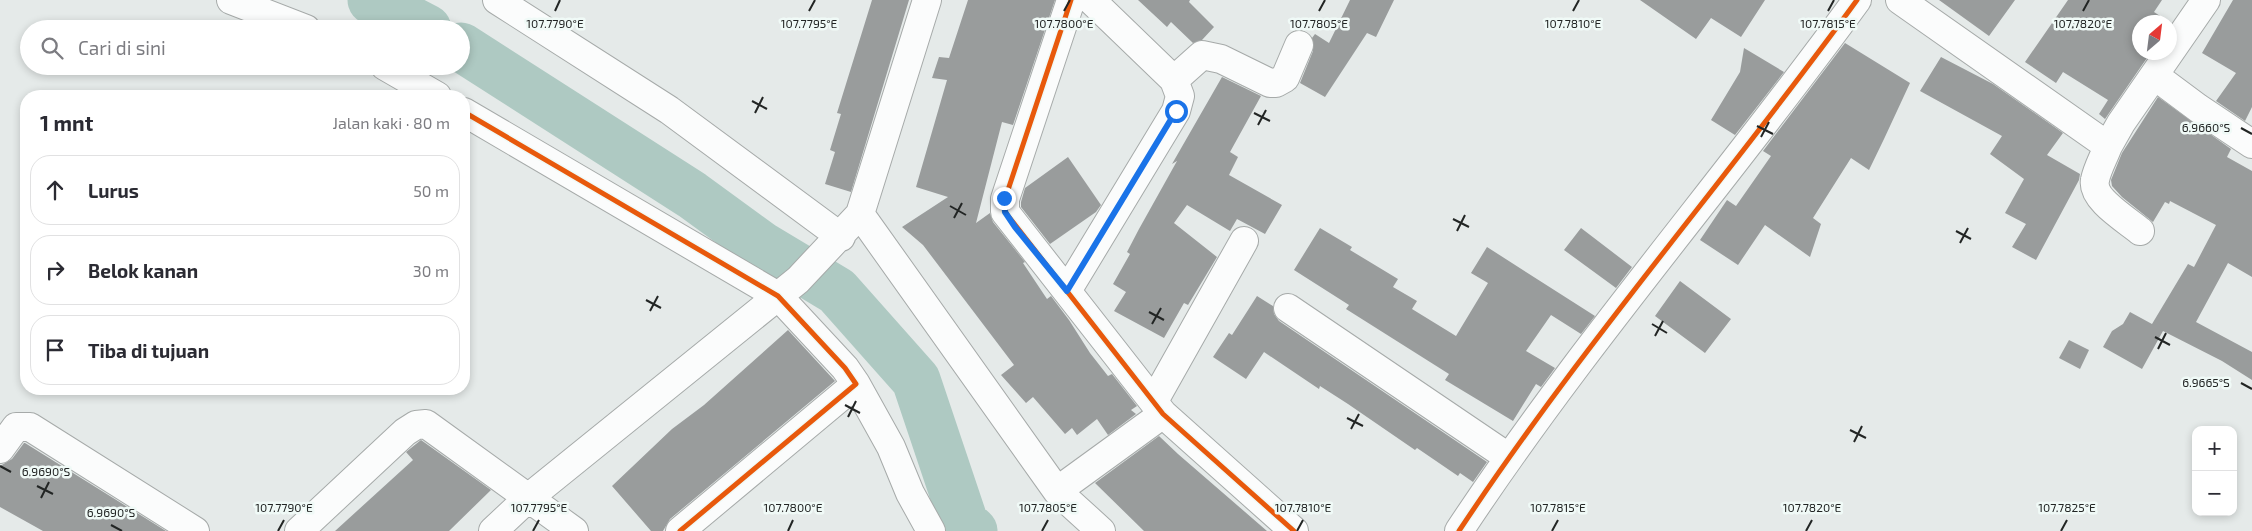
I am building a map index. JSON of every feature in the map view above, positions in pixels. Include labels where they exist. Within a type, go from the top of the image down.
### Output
[{"type":"street","points":[[231,0],[283,20]]},
{"type":"street","points":[[497,0],[669,110],[833,245]]},
{"type":"street","points":[[493,531],[527,499],[788,288],[833,245],[860,214],[927,0]]},
{"type":"street","points":[[1071,0],[1004,198],[1005,212],[1158,407],[1294,531]]},
{"type":"street","points":[[1067,291],[1176,111],[1180,96],[1174,80],[1092,0]]},
{"type":"street","points":[[1459,531],[1508,457],[1623,302],[1741,155],[1857,0]]},
{"type":"street","points":[[1900,0],[2108,146]]},
{"type":"street","points":[[2140,231],[2102,200],[2095,188],[2094,180],[2108,146],[2121,123],[2206,0]]},
{"type":"street","points":[[1174,80],[1202,55],[1221,59],[1270,83],[1280,82],[1284,78],[1299,44]]},
{"type":"street","points":[[401,75],[427,90]]},
{"type":"street","points":[[2155,76],[2198,108],[2252,144]]},
{"type":"street","points":[[470,115],[788,288],[856,384],[891,447],[910,493],[931,531]]},
{"type":"street","points":[[860,214],[1057,491],[1101,531]]},
{"type":"street","points":[[1057,491],[1158,407],[1244,241]]},
{"type":"street","points":[[1288,308],[1508,457]]},
{"type":"street","points":[[680,531],[856,384]]},
{"type":"street","points":[[299,531],[405,432],[416,425],[426,424],[527,499],[574,531]]},
{"type":"street","points":[[0,449],[16,427],[30,427],[194,531]]},
{"type":"building","points":[[872,0],[909,0],[851,192],[825,184],[835,152],[830,150],[841,114],[837,113]]},
{"type":"building","points":[[968,0],[1055,0],[1013,125],[1002,122],[976,223],[990,213],[993,222],[1025,262],[1023,263],[1047,299],[1051,296],[1090,353],[1108,376],[1112,374],[1137,406],[1131,410],[1136,414],[1108,435],[1097,419],[1077,435],[1072,428],[1065,434],[1033,397],[1026,403],[1001,375],[1014,365],[923,245],[902,227],[948,197],[916,187],[947,80],[932,78],[939,57],[949,58]]},
{"type":"building","points":[[1138,0],[1190,0],[1189,2],[1214,27],[1202,40],[1193,43],[1171,22],[1167,27]]},
{"type":"building","points":[[1350,0],[1394,0],[1376,37],[1367,33],[1325,97],[1300,83],[1313,51],[1312,38],[1315,34],[1329,43]]},
{"type":"building","points":[[1640,0],[1765,0],[1741,37],[1711,18],[1696,39]]},
{"type":"building","points":[[1939,0],[2015,0],[1989,36]]},
{"type":"building","points":[[2068,0],[2162,0],[2154,12],[2158,15],[2132,15],[2132,60],[2146,60],[2105,119],[2099,114],[2108,100],[2063,72],[2056,83],[2025,62]]},
{"type":"building","points":[[2233,0],[2252,0],[2252,107],[2245,121],[2216,101],[2236,73],[2202,53]]},
{"type":"building","points":[[1845,43],[1910,83],[1884,139],[1869,170],[1851,158],[1813,218],[1821,224],[1810,257],[1765,225],[1738,265],[1700,240],[1727,200],[1736,206],[1771,156],[1763,151]]},
{"type":"building","points":[[1744,48],[1784,72],[1735,135],[1711,120],[1740,72]]},
{"type":"building","points":[[1941,57],[1993,84],[2063,133],[2047,155],[2080,174],[2079,180],[2036,260],[2012,247],[2026,224],[2005,213],[2024,179],[1990,154],[2002,136],[1920,91]]},
{"type":"building","points":[[1222,77],[1261,96],[1230,152],[1238,157],[1229,175],[1282,205],[1265,234],[1237,219],[1230,231],[1187,205],[1174,223],[1217,257],[1188,305],[1184,303],[1164,338],[1114,311],[1126,292],[1113,284],[1130,254],[1127,252],[1177,161],[1172,164]]},
{"type":"building","points":[[2158,97],[2231,149],[2227,157],[2252,171],[2252,277],[2228,263],[2196,322],[2252,352],[2252,380],[2222,361],[2163,331],[2142,369],[2103,347],[2112,331],[2123,324],[2130,312],[2152,324],[2188,264],[2194,267],[2216,225],[2170,201],[2169,204],[2165,202],[2153,222],[2122,197],[2112,186],[2111,180],[2122,153]]},
{"type":"building","points":[[1068,157],[1101,205],[1096,212],[1050,244],[1021,207],[1021,202],[1025,188]]},
{"type":"building","points":[[1320,228],[1352,247],[1350,250],[1398,279],[1393,287],[1417,301],[1412,309],[1456,336],[1488,283],[1471,273],[1487,247],[1595,316],[1581,334],[1551,315],[1526,351],[1555,368],[1541,387],[1536,384],[1513,421],[1445,380],[1449,374],[1346,309],[1349,305],[1294,270]]},
{"type":"building","points":[[1581,228],[1632,267],[1616,288],[1564,250]]},
{"type":"building","points":[[1680,281],[1731,319],[1705,353],[1655,316]]},
{"type":"building","points":[[1257,296],[1273,306],[1274,314],[1279,321],[1487,462],[1473,482],[1460,473],[1458,476],[1417,448],[1415,450],[1348,404],[1320,386],[1319,389],[1264,352],[1246,379],[1213,357],[1229,333],[1232,335]]},
{"type":"building","points":[[788,330],[835,381],[670,519],[663,531],[651,531],[612,486],[672,429],[704,405]]},
{"type":"building","points":[[2069,340],[2089,350],[2080,369],[2059,358]]},
{"type":"building","points":[[1159,436],[1267,531],[1144,531],[1095,483]]},
{"type":"building","points":[[421,440],[491,490],[449,531],[335,531],[413,460],[406,452]]},
{"type":"building","points":[[24,443],[166,531],[43,531],[0,507],[0,466],[12,459]]},
{"type":"waterway","points":[[372,0],[410,20]]},
{"type":"waterway","points":[[470,53],[692,195],[762,246],[837,291],[916,380],[964,523],[973,531]]},
{"type":"cycle path","points":[[1071,0],[1005,199],[1005,212],[1163,414],[1294,531]]},
{"type":"cycle path","points":[[1459,531],[1554,395],[1808,67],[1857,0]]},
{"type":"cycle path","points":[[470,116],[778,296],[845,368],[856,384],[680,531]]},
{"type":"route","points":[[1004,198],[1005,212],[1015,227],[1067,291],[1176,111]]}]
